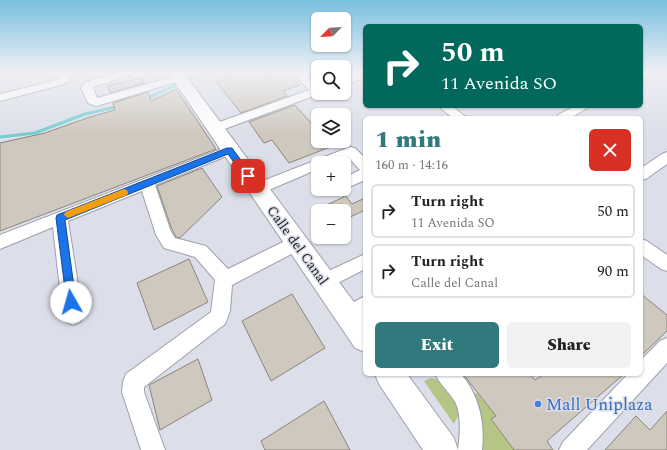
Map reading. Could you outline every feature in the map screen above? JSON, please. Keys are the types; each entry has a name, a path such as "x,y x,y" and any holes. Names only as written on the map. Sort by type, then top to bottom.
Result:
{"highway":[{"name":"Calle del Canal","path":"190,93 324,282 357,310 363,332"},
{"path":"390,376 442,450"}],"street":[{"path":"0,98 19,93"},
{"path":"89,93 92,101 96,102 129,93"},
{"path":"215,128 311,93"},
{"path":"447,108 458,116"},
{"path":"566,116 580,108"},
{"path":"0,242 229,150"},
{"path":"340,156 350,151 363,165"},
{"path":"643,174 667,157"},
{"path":"257,189 311,170"},
{"path":"351,181 363,175"},
{"path":"146,183 164,235 170,243 200,251 226,279"},
{"path":"60,218 73,316"},
{"path":"153,450 133,392 134,382 218,318 221,311 223,283 226,279 297,243"},
{"path":"643,247 667,264"},
{"path":"324,282 363,262"},
{"path":"643,374 667,348"},
{"path":"448,376 462,392 466,403 470,422 470,450"},
{"path":"571,450 641,376"}],"green space":[{"path":"431,378 439,380 459,404 459,414 454,424 424,381"},
{"path":"477,393 496,416 491,419 514,450 482,450 483,444 481,431 469,398"}],"building":[{"path":"145,93 148,93 151,101 168,93 179,93 216,149 0,231 0,143 45,133 115,110 113,103"},
{"path":"225,93 285,93 287,96 241,113"},
{"path":"295,105 311,123 311,148 327,148 289,163 272,140 264,143 249,122"},
{"path":"202,168 222,197 180,238 176,237 157,186"},
{"path":"344,196 352,204 363,199 363,211 351,217 351,204 328,204"},
{"path":"189,259 208,302 154,330 137,283"},
{"path":"292,294 325,348 271,381 242,321"},
{"name":"Mall Uniplaza","path":"643,296 667,315 667,331 643,354"},
{"path":"198,359 212,400 160,430 149,385"},
{"name":"Mall Uniplaza","path":"465,376 532,376 535,380 541,376 622,376 547,441 553,450 514,450 491,419 496,416"},
{"path":"324,401 350,450 265,450 261,441"},
{"path":"667,411 667,450 605,450 636,416 650,430"}],"waterway":[{"path":"145,99 158,93"},
{"path":"0,137 35,133 85,114 120,106"}],"slow traffic":[{"path":"68,215 124,193"}],"place":[{"name":"Mall Uniplaza","path":"538,404"}],"route":[{"path":"71,302 60,218 229,150 248,176"}]}
